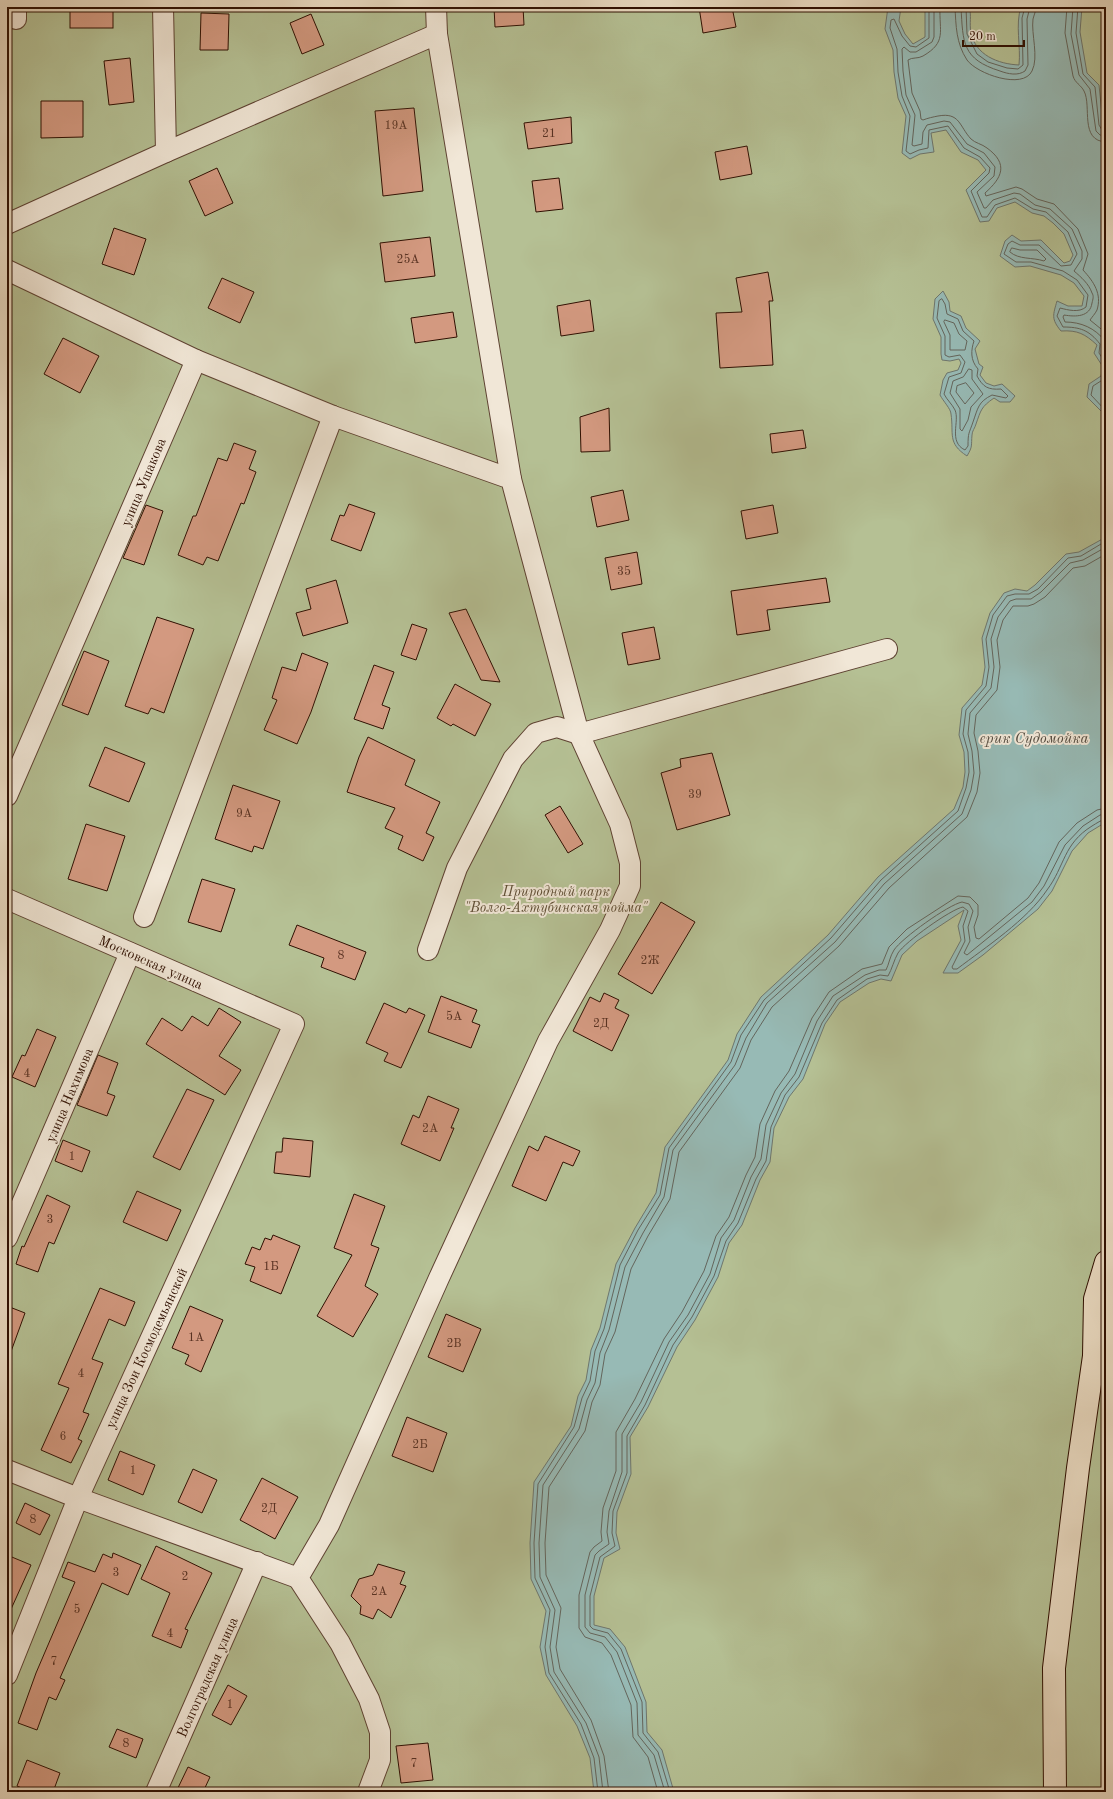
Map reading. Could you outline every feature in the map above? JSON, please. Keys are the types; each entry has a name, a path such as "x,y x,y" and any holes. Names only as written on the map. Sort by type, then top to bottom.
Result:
{"main road":[{"path":"1055,1792 1054,1668 1078,1468 1094,1356 1095,1299 1106,1262"},
{"path":"1094,1356 1106,1315"}],"street":[{"path":"163,7 166,152"},
{"path":"298,1578 329,1525 438,1278 548,1041 610,930 630,886 630,864 620,824 580,734 511,479 437,34 436,7"},
{"path":"7,224 166,152 437,34"},
{"path":"7,270 196,360 333,416 511,479"},
{"name":"улица Ушакова","path":"7,796 196,360"},
{"path":"144,917 333,416"},
{"path":"428,950 457,868 513,759 536,733 557,727 580,734 887,649"},
{"name":"Московская улица","path":"7,899 294,1024"},
{"name":"улица Нахимова","path":"7,1238 130,953"},
{"name":"улица Зои Космодемьянской","path":"7,1675 78,1498 294,1024"},
{"path":"7,1470 78,1498 298,1578 340,1643 369,1699 380,1732 380,1760 368,1792"},
{"name":"Волгоградская улица","path":"156,1792 257,1562"}],"green space":[{"name":"Природный парк \"Волго-Ахтубинская пойма\"","path":"7,7 1106,7 1106,1792 7,1792"}],"water":[{"path":"888,7 901,7 899,21 905,34 913,44 925,37 925,7 969,7 971,32 977,47 989,57 1003,63 1019,65 1018,21 1021,7 1082,7 1080,32 1087,73 1099,85 1103,124 1106,132 1106,416 1087,397 1089,384 1101,376 1103,367 1094,353 1097,345 1089,338 1077,332 1061,331 1054,320 1057,301 1068,306 1082,306 1084,296 1074,283 1061,275 1030,266 1015,267 1000,256 1005,241 1012,235 1021,241 1041,240 1064,263 1070,261 1073,255 1064,234 1044,216 1032,213 1015,202 997,208 989,221 980,222 966,190 986,170 978,160 961,152 946,130 931,133 934,152 920,154 910,159 902,153 906,116 898,98 894,72 893,50 885,29"},
{"path":"943,291 949,302 950,311 961,316 966,328 980,341 975,349 979,364 983,367 980,375 986,383 994,386 1002,384 1015,396 1010,402 1000,402 994,398 984,406 972,432 971,448 967,456 956,447 953,438 951,412 940,395 943,380 947,373 958,370 961,363 959,359 950,361 942,360 941,337 933,319 935,299"},
{"name":"ерик Судомойка","path":"1106,537 1106,822 1088,833 1072,851 1052,891 1038,909 983,955 958,973 943,973 961,940 958,926 964,910 917,941 902,955 891,981 881,979 869,983 840,1002 825,1024 803,1079 789,1097 774,1128 770,1162 760,1180 742,1225 729,1243 718,1277 695,1320 677,1347 648,1407 630,1437 631,1474 617,1512 616,1533 620,1549 604,1558 594,1596 594,1625 610,1629 625,1647 646,1702 647,1732 662,1750 674,1792 594,1792 590,1758 577,1726 546,1675 540,1647 546,1611 531,1579 530,1543 534,1482 571,1426 578,1396 586,1380 591,1350 600,1328 616,1264 656,1193 665,1147 728,1060 737,1034 761,997 828,935 878,877 954,809 963,787 965,772 964,752 959,735 962,708 982,685 985,667 982,638 990,613 1004,593 1015,589 1027,591 1066,554 1079,552"}],"building":[{"path":"70,7 113,7 113,28 70,28"},
{"path":"494,7 523,7 524,25 495,27"},
{"path":"699,7 732,7 736,27 703,33"},
{"path":"201,13 229,14 228,50 200,50"},
{"path":"311,14 324,45 302,54 290,23"},
{"path":"130,58 134,102 109,105 104,61"},
{"path":"41,101 83,101 83,137 41,138"},
{"path":"414,108 423,191 383,196 375,111"},
{"path":"571,117 572,143 528,149 524,123"},
{"path":"747,146 752,174 720,180 715,152"},
{"path":"217,168 233,203 205,216 189,181"},
{"path":"559,178 563,209 536,212 532,181"},
{"path":"114,228 146,239 134,275 102,264"},
{"path":"430,237 435,276 385,282 380,243"},
{"path":"768,272 773,301 769,301 773,365 720,368 716,313 742,312 736,278"},
{"path":"222,278 254,292 240,323 208,308"},
{"path":"590,300 594,331 561,336 557,306"},
{"path":"453,312 457,337 415,343 411,318"},
{"path":"63,338 99,356 80,393 44,374"},
{"path":"609,408 610,451 581,452 580,417"},
{"path":"803,430 806,448 772,453 770,434"},
{"path":"234,443 256,451 249,469 256,472 244,504 241,503 218,561 207,557 203,565 178,555 193,516 196,516 218,458 227,461"},
{"path":"623,490 629,520 597,527 591,497"},
{"path":"349,504 375,513 361,551 331,540 340,515 344,516"},
{"path":"146,505 163,511 144,565 123,558"},
{"path":"773,505 778,533 746,539 741,511"},
{"path":"637,552 642,584 611,590 605,558"},
{"path":"826,578 830,602 767,610 770,630 737,635 731,591"},
{"path":"336,580 348,623 303,636 296,613 311,609 306,589"},
{"path":"466,609 500,682 481,680 449,613"},
{"path":"157,617 194,629 164,713 151,708 148,714 125,706"},
{"path":"412,624 427,629 416,660 401,655"},
{"path":"654,627 660,659 628,665 622,633"},
{"path":"84,651 109,661 88,715 62,705"},
{"path":"302,653 328,663 311,712 297,744 264,730 277,700 272,698 282,667 296,671"},
{"path":"374,665 394,672 382,705 390,708 383,729 354,719"},
{"path":"455,684 491,704 475,736 453,724 451,726 437,718"},
{"path":"368,737 415,760 405,785 440,802 426,833 434,837 423,861 398,849 403,836 385,828 395,808 347,792 359,757"},
{"path":"105,747 145,763 129,802 89,786"},
{"path":"712,753 730,815 677,830 661,773 681,767 680,759"},
{"path":"233,785 280,801 263,849 254,846 252,852 215,839"},
{"path":"560,806 583,844 568,853 545,815"},
{"path":"86,824 125,836 107,891 68,879"},
{"path":"202,879 235,889 221,932 188,922"},
{"path":"661,902 695,922 652,994 618,974"},
{"path":"297,925 366,952 355,980 321,967 324,958 289,945"},
{"path":"604,993 619,1000 615,1008 629,1015 612,1051 573,1031 590,997 600,1002"},
{"path":"441,996 477,1010 472,1022 480,1025 471,1048 428,1032"},
{"path":"384,1003 406,1013 409,1008 425,1015 401,1068 384,1061 388,1053 366,1043"},
{"path":"219,1008 241,1022 219,1056 241,1070 225,1095 146,1044 162,1018 182,1031 192,1016 208,1026"},
{"path":"37,1029 56,1037 35,1087 12,1077 22,1055 25,1056"},
{"path":"98,1055 118,1063 107,1093 115,1096 107,1116 77,1105"},
{"path":"187,1089 214,1100 180,1170 153,1157"},
{"path":"428,1096 459,1109 451,1128 454,1128 440,1161 401,1144 413,1115 419,1118"},
{"path":"545,1136 580,1151 573,1166 563,1162 546,1201 512,1186 529,1146 538,1151"},
{"path":"283,1138 313,1141 310,1177 274,1173 276,1152 282,1152"},
{"path":"63,1140 90,1151 82,1172 55,1161"},
{"path":"137,1191 181,1210 167,1241 123,1222"},
{"path":"354,1194 385,1206 371,1245 379,1248 365,1286 378,1294 353,1337 317,1316 352,1255 334,1248"},
{"path":"47,1195 70,1206 54,1244 49,1242 38,1272 16,1264 22,1246 24,1247"},
{"path":"273,1235 300,1246 281,1294 250,1281 255,1267 245,1264 252,1247 260,1250 265,1238 271,1240"},
{"path":"100,1288 135,1302 125,1326 109,1319 92,1359 103,1363 83,1412 89,1414 78,1439 82,1441 71,1463 41,1450 69,1388 58,1384"},
{"path":"7,1306 25,1313 9,1357 7,1357"},
{"path":"190,1306 223,1320 201,1372 185,1364 189,1355 172,1348"},
{"path":"446,1314 481,1329 463,1372 428,1357"},
{"path":"407,1417 447,1433 433,1472 392,1456"},
{"path":"120,1451 155,1465 143,1495 108,1480"},
{"path":"193,1469 217,1480 202,1513 178,1502"},
{"path":"262,1478 298,1497 275,1539 240,1520"},
{"path":"25,1503 50,1515 40,1535 16,1523"},
{"path":"156,1546 212,1573 185,1629 188,1630 181,1648 152,1636 170,1593 141,1579"},
{"path":"113,1553 141,1565 128,1595 102,1583 60,1678 65,1680 56,1700 49,1697 37,1730 18,1723 36,1673 75,1582 62,1577 68,1562 95,1572 103,1554 112,1558"},
{"path":"7,1555 31,1565 7,1618"},
{"path":"378,1564 405,1572 400,1584 406,1586 391,1618 378,1609 373,1619 360,1614 361,1606 351,1596 359,1579 373,1575"},
{"path":"228,1685 247,1696 231,1725 212,1715"},
{"path":"117,1729 143,1739 136,1758 109,1747"},
{"path":"428,1743 433,1780 401,1783 396,1746"},
{"path":"27,1760 60,1773 53,1792 23,1792 24,1789 17,1786"},
{"path":"188,1767 210,1777 203,1792 176,1792"}]}
